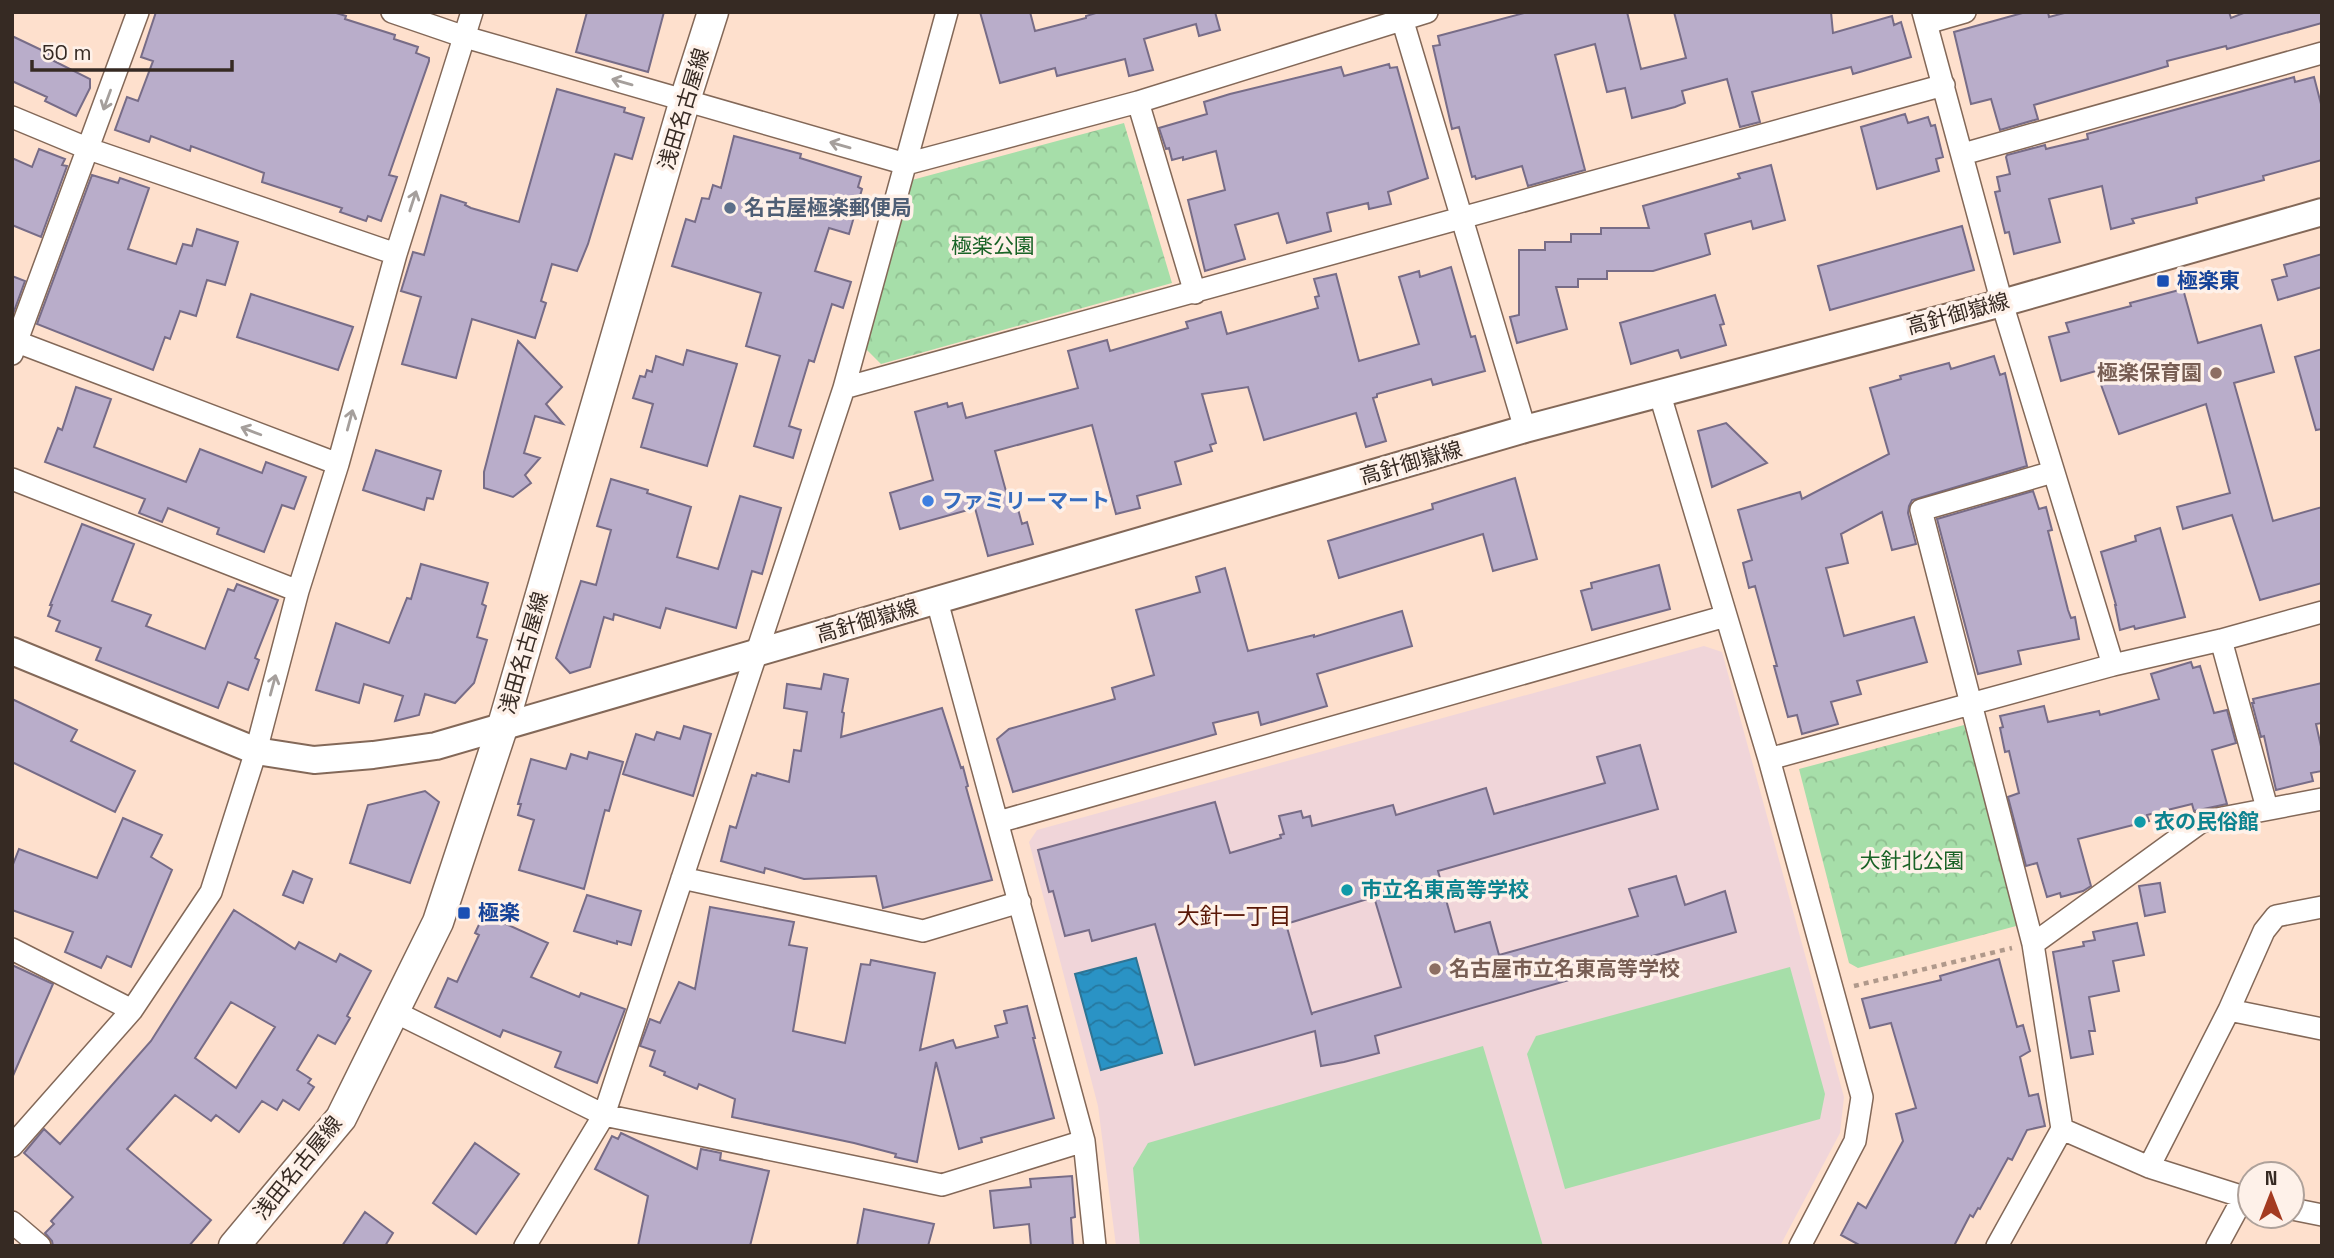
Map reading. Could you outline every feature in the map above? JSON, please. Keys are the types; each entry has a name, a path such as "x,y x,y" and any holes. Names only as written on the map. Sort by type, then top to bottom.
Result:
{"main road":[{"name":"浅田名古屋線","path":"234,1246 341,1118 438,922 503,725 713,12"}],"street":[{"path":"138,12 14,345 338,464"},
{"path":"392,12 466,37 906,164 1138,102 1401,15 1427,12"},
{"path":"12,1146 132,1010 211,892 256,751 298,591 338,464 396,254 472,12"},
{"path":"525,1246 604,1115 845,388 947,12"},
{"path":"1965,12 1925,18 2002,303 2113,665"},
{"path":"1401,15 1525,429"},
{"path":"1963,154 2322,53"},
{"path":"845,388 1944,85"},
{"path":"1138,102 1195,293"},
{"path":"12,117 89,149 396,254"},
{"name":"高針御嶽線","path":"12,651 256,751 313,760 436,746 1525,429 2002,303 2322,212"},
{"path":"1660,395 1769,759 1862,1097 1855,1141 1800,1246"},
{"path":"1997,1246 2062,1129 2033,944 1921,510 2053,472"},
{"path":"12,479 298,591"},
{"path":"937,601 1084,1141 1095,1246"},
{"path":"1769,759 2113,665 2221,640 2322,612"},
{"path":"998,822 1726,616"},
{"path":"2221,640 2267,808"},
{"path":"2033,944 2201,822 2322,799"},
{"path":"682,878 923,931 1020,902"},
{"path":"2149,1167 2229,1010 2264,931 2276,916 2322,907"},
{"path":"12,949 132,1010"},
{"path":"2229,1010 2322,1029"},
{"path":"393,1011 604,1115 942,1185 1084,1141"},
{"path":"2062,1129 2149,1167 2236,1196"},
{"path":"2217,1246 2236,1215"},
{"path":"12,1222 40,1246"}],"path":[{"path":"1832,991 2033,944"}],"shaded area":[{"name":"名古屋市立名東高等学校","path":"1704,646 1722,652 1844,1097 1840,1133 1780,1246 1116,1246 1098,1106 1029,842 1037,830"}],"green space":[{"name":"極楽公園","path":"1124,123 1172,283 881,364 866,349 912,180"},
{"name":"大針北公園","path":"1964,725 2020,925 1858,968 1849,963 1799,769"},
{"path":"1790,967 1825,1094 1820,1119 1565,1189 1527,1054 1536,1036"},
{"path":"1483,1046 1543,1246 1140,1246 1133,1168 1148,1143"}],"water":[{"path":"1136,958 1162,1053 1101,1070 1075,974"}],"building":[{"path":"156,12 333,12 346,16 345,19 395,35 394,39 418,47 416,53 429,58 429,61 389,175 397,177 381,221 368,216 366,221 340,212 342,208 262,182 264,173 191,146 190,151 151,136 149,142 115,130 127,97 138,101 153,61 141,57"},
{"path":"587,12 664,12 648,72 576,52"},
{"path":"980,12 1030,12 1035,31 1099,12 1215,12 1220,30 1199,36 1196,24 1144,39 1153,70 1129,76 1125,59 1057,76 1055,68 1000,83"},
{"path":"1528,12 1627,12 1641,69 1686,58 1674,12 1831,12 1833,33 1892,16 1894,25 1901,22 1911,57 1853,74 1851,67 1752,92 1760,122 1740,127 1727,79 1682,91 1685,103 1632,118 1625,88 1607,92 1595,44 1555,55 1585,170 1528,186 1522,166 1476,179 1475,176 1472,177 1459,127 1452,129 1433,46 1440,45 1438,36"},
{"path":"2026,12 2048,12 2049,17 2068,12 2229,12 2231,18 2246,12 2322,12 2322,23 2227,49 2226,46 2167,61 2168,66 2034,105 2038,119 2000,130 1991,99 1971,104 1954,32"},
{"path":"12,36 52,55 50,59 90,79 90,88 76,116 45,101 47,97 12,81"},
{"path":"1389,64 1390,68 1397,67 1428,178 1388,192 1391,204 1369,209 1368,203 1327,213 1331,231 1287,243 1278,213 1235,225 1245,259 1205,271 1188,200 1225,190 1216,151 1183,160 1183,157 1172,160 1159,128 1207,114 1204,102 1230,94 1341,67 1344,76"},
{"path":"2294,77 2295,82 2314,77 2322,108 2322,160 2263,176 2264,180 2196,198 2197,203 2132,219 2134,223 2111,229 2102,186 2049,199 2060,242 2014,254 2009,232 2005,233 1995,192 2000,191 1997,177 2010,174 2007,155 2045,145 2046,149 2088,139 2087,134"},
{"path":"557,89 625,108 624,112 644,118 632,159 615,154 588,244 577,271 552,264 541,301 546,303 535,338 472,319 456,378 402,364 421,297 401,291 413,252 424,255 441,195 466,203 465,205 471,208 519,222"},
{"path":"1905,114 1908,123 1928,117 1931,126 1935,125 1943,157 1936,159 1939,171 1877,189 1861,127"},
{"path":"734,136 801,154 800,158 861,177 858,187 862,189 849,234 829,228 815,271 851,282 843,308 832,304 814,362 809,360 789,426 801,430 793,458 754,446 780,356 746,346 761,293 672,266 686,219 695,222 702,198 709,199 713,185 721,188"},
{"path":"39,149 65,159 62,165 67,166 41,237 12,225 12,158 32,167"},
{"path":"1771,165 1785,220 1753,229 1751,221 1705,234 1710,254 1653,271 1607,271 1607,279 1578,279 1578,287 1556,287 1567,329 1517,343 1510,317 1519,315 1519,250 1545,250 1545,242 1571,242 1571,234 1601,234 1601,228 1649,228 1643,206 1740,178 1738,174"},
{"path":"92,175 118,183 120,178 149,188 128,249 176,264 183,244 192,246 197,229 238,242 225,285 207,280 196,316 180,311 170,339 165,337 153,370 37,324"},
{"path":"1962,226 1974,270 1830,310 1818,266"},
{"path":"2322,254 2322,287 2278,300 2272,280 2287,276 2284,265"},
{"path":"1451,267 1471,337 1475,336 1485,371 1433,385 1431,379 1377,394 1377,397 1373,398 1386,441 1366,447 1356,413 1264,440 1248,387 1202,394 1216,443 1210,445 1212,451 1175,462 1181,484 1137,496 1140,508 1116,514 1092,425 995,451 1007,495 1014,494 1022,524 1027,522 1033,544 988,556 975,508 900,529 890,493 933,480 915,412 947,403 948,407 962,403 966,418 1078,388 1068,351 1107,340 1110,351 1188,328 1186,322 1221,312 1227,334 1318,308 1315,297 1319,296 1314,279 1336,274 1359,361 1419,344 1399,277 1419,271 1420,277"},
{"path":"12,276 25,281 13,314 12,314"},
{"path":"2183,289 2198,343 2261,325 2274,372 2234,383 2273,521 2322,507 2322,583 2260,600 2232,515 2183,529 2177,507 2230,493 2206,404 2119,434 2096,371 2061,381 2049,337 2069,332 2066,323"},
{"path":"251,294 353,327 338,370 237,337"},
{"path":"1715,295 1724,324 1720,325 1726,345 1681,358 1678,350 1631,364 1620,323"},
{"path":"518,341 562,387 546,404 563,424 535,416 524,453 540,458 525,475 531,483 513,497 484,488 484,472"},
{"path":"2322,349 2322,429 2316,430 2295,357"},
{"path":"687,350 737,364 707,466 641,447 653,404 633,398 640,376 645,377 647,370 652,372 656,356 683,365"},
{"path":"1994,356 2000,375 2005,373 2027,466 1912,500 1908,513 1916,544 1892,550 1882,512 1841,534 1848,563 1826,568 1844,636 1914,617 1927,662 1857,681 1861,694 1831,702 1838,724 1802,734 1797,715 1788,717 1755,586 1749,588 1743,563 1752,560 1738,510 1800,492 1802,499 1889,454 1870,388 1901,379 1900,376 1949,363 1951,369"},
{"path":"76,387 111,399 94,447 186,482 200,449 262,473 266,462 306,477 294,509 282,505 264,552 217,534 219,528 168,508 162,522 139,513 145,499 45,462 58,428 62,430"},
{"path":"1726,423 1767,463 1712,487 1698,431"},
{"path":"376,450 441,471 433,499 427,498 424,510 363,490"},
{"path":"1515,478 1537,559 1493,571 1483,534 1339,578 1328,541 1433,509 1432,504"},
{"path":"611,479 691,507 677,557 718,569 740,496 781,508 762,574 752,571 736,628 666,608 660,628 614,614 613,620 604,617 590,667 570,673 556,658 581,581 596,585 611,530 597,526"},
{"path":"2033,491 2039,509 2046,507 2052,530 2048,531 2068,610 2071,618 2075,617 2079,639 2018,651 2021,664 1978,674 1937,519"},
{"path":"82,524 134,544 112,601 151,615 146,626 205,649 228,589 234,591 237,584 278,600 255,658 259,660 248,690 228,682 218,708 96,660 101,648 56,631 60,621 48,616 50,605"},
{"path":"2160,528 2185,617 2120,630 2101,552 2136,541 2135,536"},
{"path":"421,564 488,583 482,604 486,606 477,637 487,640 474,683 455,703 425,694 419,715 395,721 403,696 364,684 359,703 316,690 336,623 389,643 407,598 411,599"},
{"path":"1659,565 1670,609 1592,630 1581,591 1592,588 1591,583"},
{"path":"1225,568 1248,651 1314,637 1402,611 1412,646 1317,674 1327,706 1261,725 1258,712 1213,723 1216,734 1013,792 997,739 1009,729 1115,699 1112,688 1154,675 1136,610 1200,592 1196,577"},
{"path":"2191,662 2193,668 2200,666 2214,713 2227,710 2236,743 2212,750 2227,804 2194,811 2192,804 2147,815 2149,821 2078,839 2091,886 2061,897 2060,893 2047,897 2037,863 2026,866 2008,797 2019,793 2009,751 2005,752 2000,716 2044,706 2048,722 2099,711 2100,715 2159,699 2151,674"},
{"path":"824,674 848,679 841,737 942,708 961,768 963,767 992,880 883,908 876,876 804,879 765,868 764,873 721,861 730,826 736,828 752,775 756,776 757,773 789,782 794,750 801,751 807,712 784,708 787,684 821,689"},
{"path":"2322,683 2322,723 2316,724 2322,751 2322,771 2311,773 2313,781 2276,790 2253,699"},
{"path":"12,699 77,730 71,741 135,771 115,812 12,762"},
{"path":"684,726 711,734 693,796 623,774 636,734 654,740 657,732 680,739"},
{"path":"1640,745 1658,809 1438,871 1455,932 1490,922 1499,955 1638,916 1629,889 1676,876 1685,905 1725,891 1736,932 1375,1036 1379,1053 1321,1066 1315,1031 1195,1065 1155,924 1092,941 1089,930 1065,936 1038,850 1215,802 1230,853 1281,838 1280,835 1284,834 1279,816 1301,811 1303,818 1310,816 1312,826 1393,805 1396,815 1486,788 1494,814 1605,783 1597,757","holes":["1374,897 1401,987 1312,1015 1286,924"]},
{"path":"589,752 623,762 609,811 605,810 584,889 519,870 534,820 518,815 521,804 518,804 531,759 566,769 571,754 587,759"},
{"path":"425,791 439,802 410,883 350,863 368,805"},
{"path":"123,818 162,835 151,857 172,870 131,967 107,956 101,968 65,952 73,932 12,910 12,867 19,849 97,878"},
{"path":"293,871 312,879 303,903 283,895"},
{"path":"2160,883 2165,912 2145,916 2139,886"},
{"path":"587,895 641,911 631,945 617,941 617,944 574,931"},
{"path":"710,907 794,922 789,945 807,948 793,1031 845,1043 861,964 870,965 871,960 935,973 920,1050 953,1040 956,1048 998,1037 995,1026 1007,1023 1004,1011 1027,1006 1054,1118 981,1138 982,1142 959,1149 936,1062 917,1162 854,1143 732,1117 735,1099 699,1084 697,1089 664,1075 665,1072 650,1066 655,1051 640,1046 650,1019 660,1023 679,982 695,989"},
{"path":"234,910 295,949 299,942 336,962 340,954 371,971 335,1044 318,1035 297,1070 311,1079 308,1083 314,1087 299,1110 283,1100 277,1110 262,1101 239,1132 216,1115 211,1121 175,1095 127,1149 211,1220 189,1246 53,1246 45,1233 54,1224 51,1221 73,1197 24,1153 44,1129 60,1144 151,1041","holes":["231,1002 275,1027 236,1088 195,1058"]},
{"path":"484,914 548,943 531,977 579,997 581,993 625,1009 597,1083 555,1067 561,1052 503,1030 500,1037 435,1007 448,978 457,982 479,935 475,933"},
{"path":"2137,923 2144,955 2113,961 2119,991 2089,997 2095,1031 2089,1031 2093,1054 2071,1058 2053,952 2084,946 2083,942 2095,940 2093,932"},
{"path":"1999,959 2017,1027 2023,1025 2030,1051 2020,1057 2029,1096 2038,1094 2045,1126 2027,1130 2012,1160 2008,1158 1980,1209 1978,1208 1973,1217 1970,1215 1954,1246 1861,1246 1841,1235 1858,1203 1866,1208 1903,1141 1896,1114 1916,1108 1891,1023 1870,1028 1862,999 1941,980 1940,976"},
{"path":"12,965 53,984 12,1078"},
{"path":"621,1133 697,1169 701,1149 721,1153 720,1160 769,1171 750,1246 638,1246 648,1196 595,1169 612,1136 618,1139"},
{"path":"475,1143 519,1174 476,1234 433,1203"},
{"path":"1072,1176 1075,1217 1071,1218 1073,1246 1031,1246 1029,1224 994,1228 990,1191 1031,1187 1030,1179"},
{"path":"864,1209 934,1224 928,1246 857,1246"},
{"path":"365,1212 393,1233 385,1246 342,1246"}],"place":[{"name":"名古屋極楽郵便局","path":"730,208"},
{"name":"極楽東","path":"2163,281"},
{"name":"極楽保育園","path":"2216,373"},
{"name":"ファミリーマート","path":"928,501"},
{"name":"衣の民俗館","path":"2140,822"},
{"name":"市立名東高等学校","path":"1347,890"},
{"name":"極楽","path":"464,913"},
{"name":"名古屋市立名東高等学校","path":"1435,969"}],"district":[{"name":"大針一丁目","path":"1234,916"}]}
